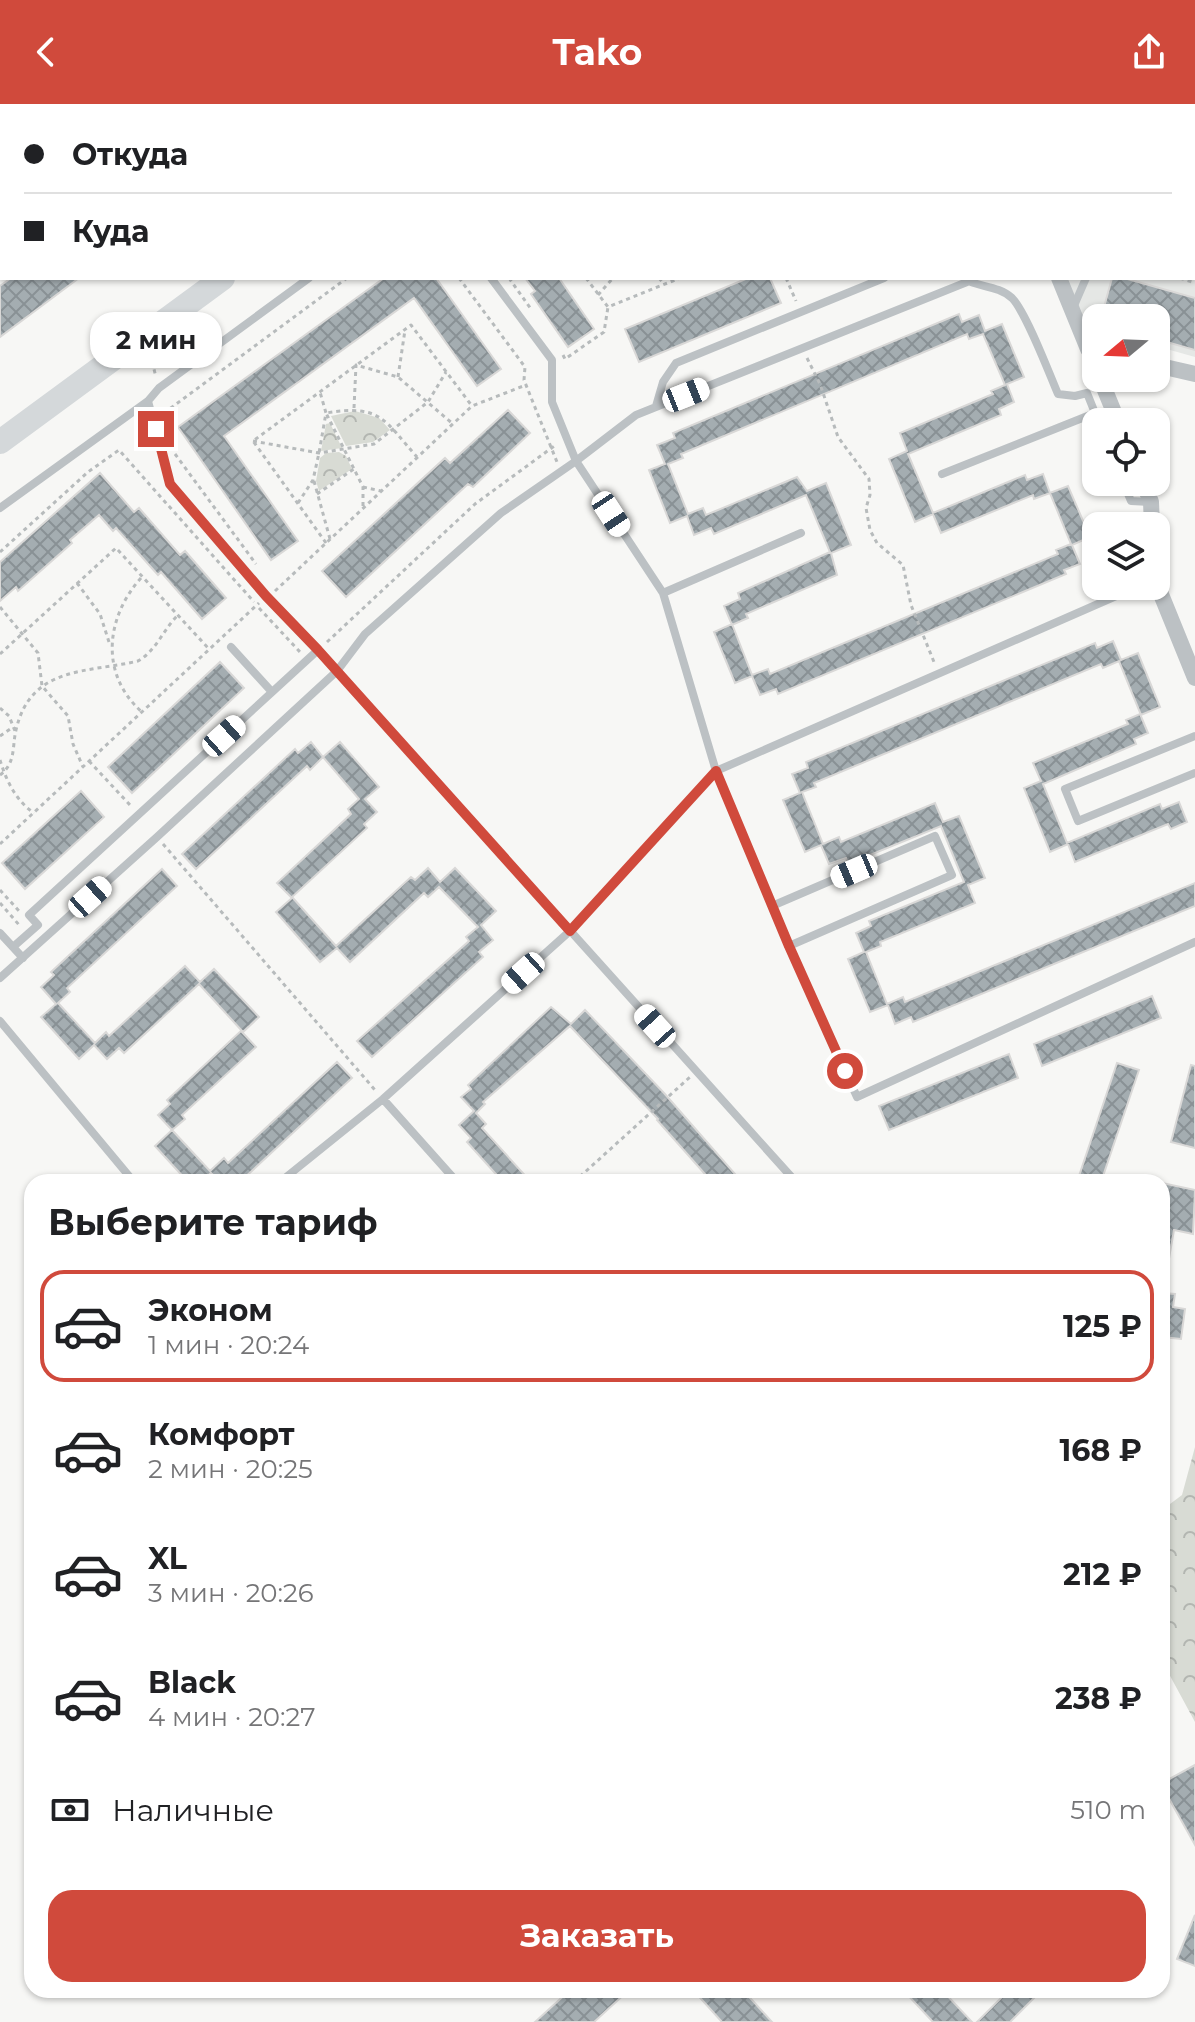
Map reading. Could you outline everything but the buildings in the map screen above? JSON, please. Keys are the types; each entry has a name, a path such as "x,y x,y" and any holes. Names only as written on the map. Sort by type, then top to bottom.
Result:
{"street":[{"path":"0,442 220,280"},
{"path":"1060,280 1082,330"},
{"path":"1170,368 1195,374"},
{"path":"1149,496 1151,512"},
{"path":"1163,600 1195,678"}],"lane":[{"path":"0,508 148,401 159,388 306,280"},
{"path":"492,280 552,360 552,402 576,461 663,593 716,771 789,946 857,1097 1195,942"},
{"path":"656,406 663,382 676,363 879,280"},
{"path":"0,978 337,671 365,634 501,513 636,415 966,280 991,286 1012,298 1058,394 1075,396 1087,393 1093,408"},
{"path":"1072,309 1085,280"},
{"path":"148,401 170,484 266,596 789,1174"},
{"path":"942,474 1082,423"},
{"path":"1129,496 1131,501 1151,502"},
{"path":"663,593 801,533"},
{"path":"290,1174 383,1099 570,931 716,771 1107,600"},
{"path":"231,647 272,692"},
{"path":"23,958 6,940 38,925 29,915 318,650"},
{"path":"1195,736 1065,789 1078,821 1195,773"},
{"path":"772,906 935,836 952,875 789,946"},
{"path":"0,1021 127,1174"},
{"path":"383,1099 450,1174"}],"path":[{"path":"146,335 159,388 161,415 344,280"},
{"path":"460,280 525,367 526,385 561,471"},
{"path":"510,280 533,313"},
{"path":"557,347 565,359 604,332 608,307 587,280"},
{"path":"598,295 611,280"},
{"path":"661,280 664,284"},
{"path":"608,307 675,280"},
{"path":"787,280 800,312"},
{"path":"253,441 411,325 472,406"},
{"path":"398,377 405,329"},
{"path":"802,348 820,384 838,437 869,479 870,495 866,508 870,530 877,543 903,565 911,605 938,674"},
{"path":"356,365 398,377 453,424"},
{"path":"354,408 356,365"},
{"path":"253,441 319,453 374,444 428,402 446,372"},
{"path":"0,844 472,406 526,385"},
{"path":"320,392 326,413 363,487 363,508"},
{"path":"326,413 354,408 381,416 417,457"},
{"path":"298,503 313,480 326,413"},
{"path":"318,650 475,504 567,437"},
{"path":"253,441 328,541"},
{"path":"0,552 88,472 119,450 307,660"},
{"path":"174,453 263,574"},
{"path":"317,494 354,469"},
{"path":"313,480 328,541"},
{"path":"363,487 381,491"},
{"path":"0,654 116,548 209,649"},
{"path":"111,648 117,613 142,576"},
{"path":"270,581 277,589"},
{"path":"77,583 100,614 122,688 142,712"},
{"path":"0,607 38,653 42,686 68,716 73,744 83,767"},
{"path":"2,774 12,760 14,729 29,700 42,686 68,672 138,661 148,655 165,627 178,615"},
{"path":"0,708 9,716 14,729"},
{"path":"0,736 14,729"},
{"path":"0,760 2,774 19,799 34,813"},
{"path":"89,761 138,815"},
{"path":"157,837 383,1099"},
{"path":"0,890 20,912 29,915"},
{"path":"0,903 21,926 6,940"},
{"path":"583,1174 696,1071"}],"shaded area":[{"path":"1067,280 1195,280 1195,357 1170,350 1170,304 1082,304 1082,316"}],"green space":[{"path":"355,411 379,418 390,430 373,442 346,446 331,416"},
{"path":"330,423 342,448 321,451 326,424"},
{"path":"339,452 346,456 352,469 319,491 316,481 320,458 326,453"},
{"path":"1195,1447 1195,1722 1170,1676 1170,1504 1182,1495"}],"route":[{"path":"156,429 170,484 266,596 570,931 716,771 845,1071"}]}
